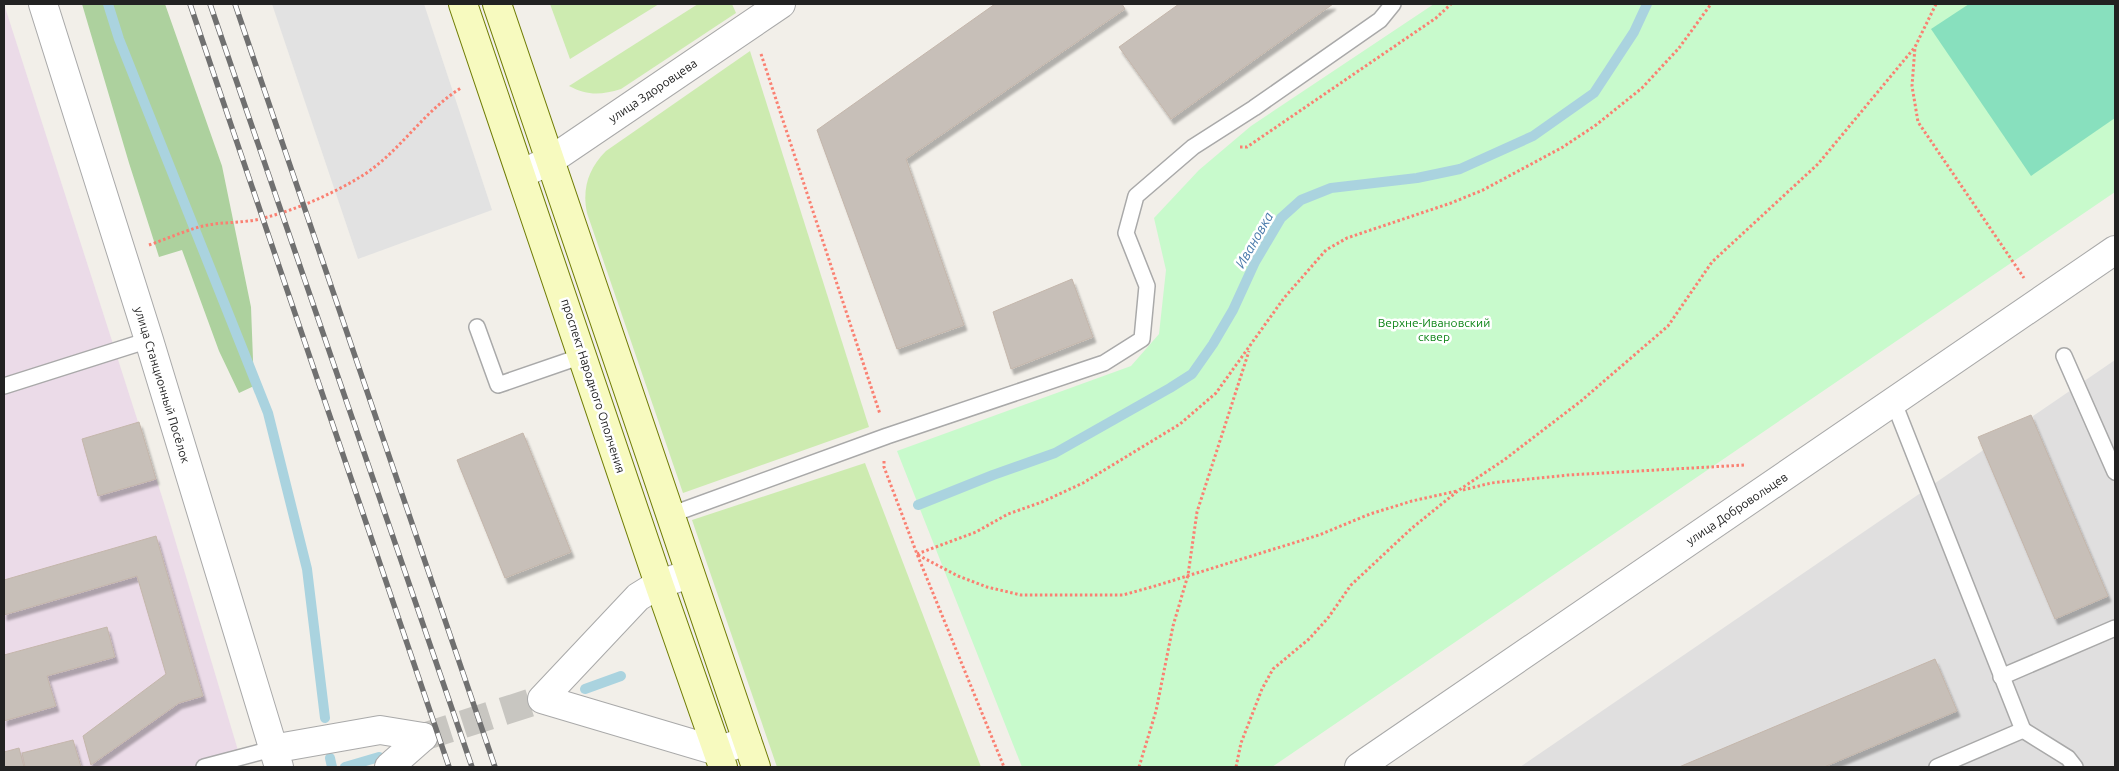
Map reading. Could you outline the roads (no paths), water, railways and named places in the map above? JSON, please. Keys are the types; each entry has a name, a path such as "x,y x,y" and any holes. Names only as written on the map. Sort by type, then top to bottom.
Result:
{"street":[{"name":"улица Станционный Посёлок","path":"44,4 149,340 275,758"},
{"name":"проспект Народного Ополчения","path":"463,4 720,759"},
{"path":"497,4 756,767"},
{"name":"улица Здоровцева","path":"521,174 551,160 781,4"},
{"name":"улица Добровольцев","path":"1358,767 2115,250"},
{"path":"690,574 659,584 638,597 542,699 720,759 747,742"},
{"path":"275,758 380,730 423,737 389,767"}],"lane":[{"path":"670,515 887,436 1104,363 1142,339 1147,286 1126,233 1136,196 1193,147 1254,108 1380,20 1394,4"},
{"path":"477,326 498,386 582,356"},
{"path":"4,386 149,340"},
{"path":"2064,356 2115,472"},
{"path":"1894,402 2023,730 2068,758 2075,767"},
{"path":"2001,677 2115,628"},
{"path":"1937,767 2023,730"},
{"path":"204,767 275,758"}],"waterway":[{"path":"108,4 119,39 268,413 307,569 325,718"},
{"name":"Ивановка","path":"918,505 1055,453 1192,374 1233,310 1255,262 1281,218 1301,200 1331,188 1417,178 1460,169 1533,136 1594,93 1634,32 1647,4"},
{"name":"Ивановка","path":"585,689 621,676"},
{"name":"Ивановка","path":"345,767 379,757"},
{"path":"330,758 332,767"}],"tunnel":[{"path":"423,737 542,699"}],"railway":[{"path":"190,4 449,767"},
{"path":"210,4 472,767"},
{"path":"235,4 495,767"}],"park label":[{"name":"Верхне-Ивановский сквер","path":"1434,330"}]}
